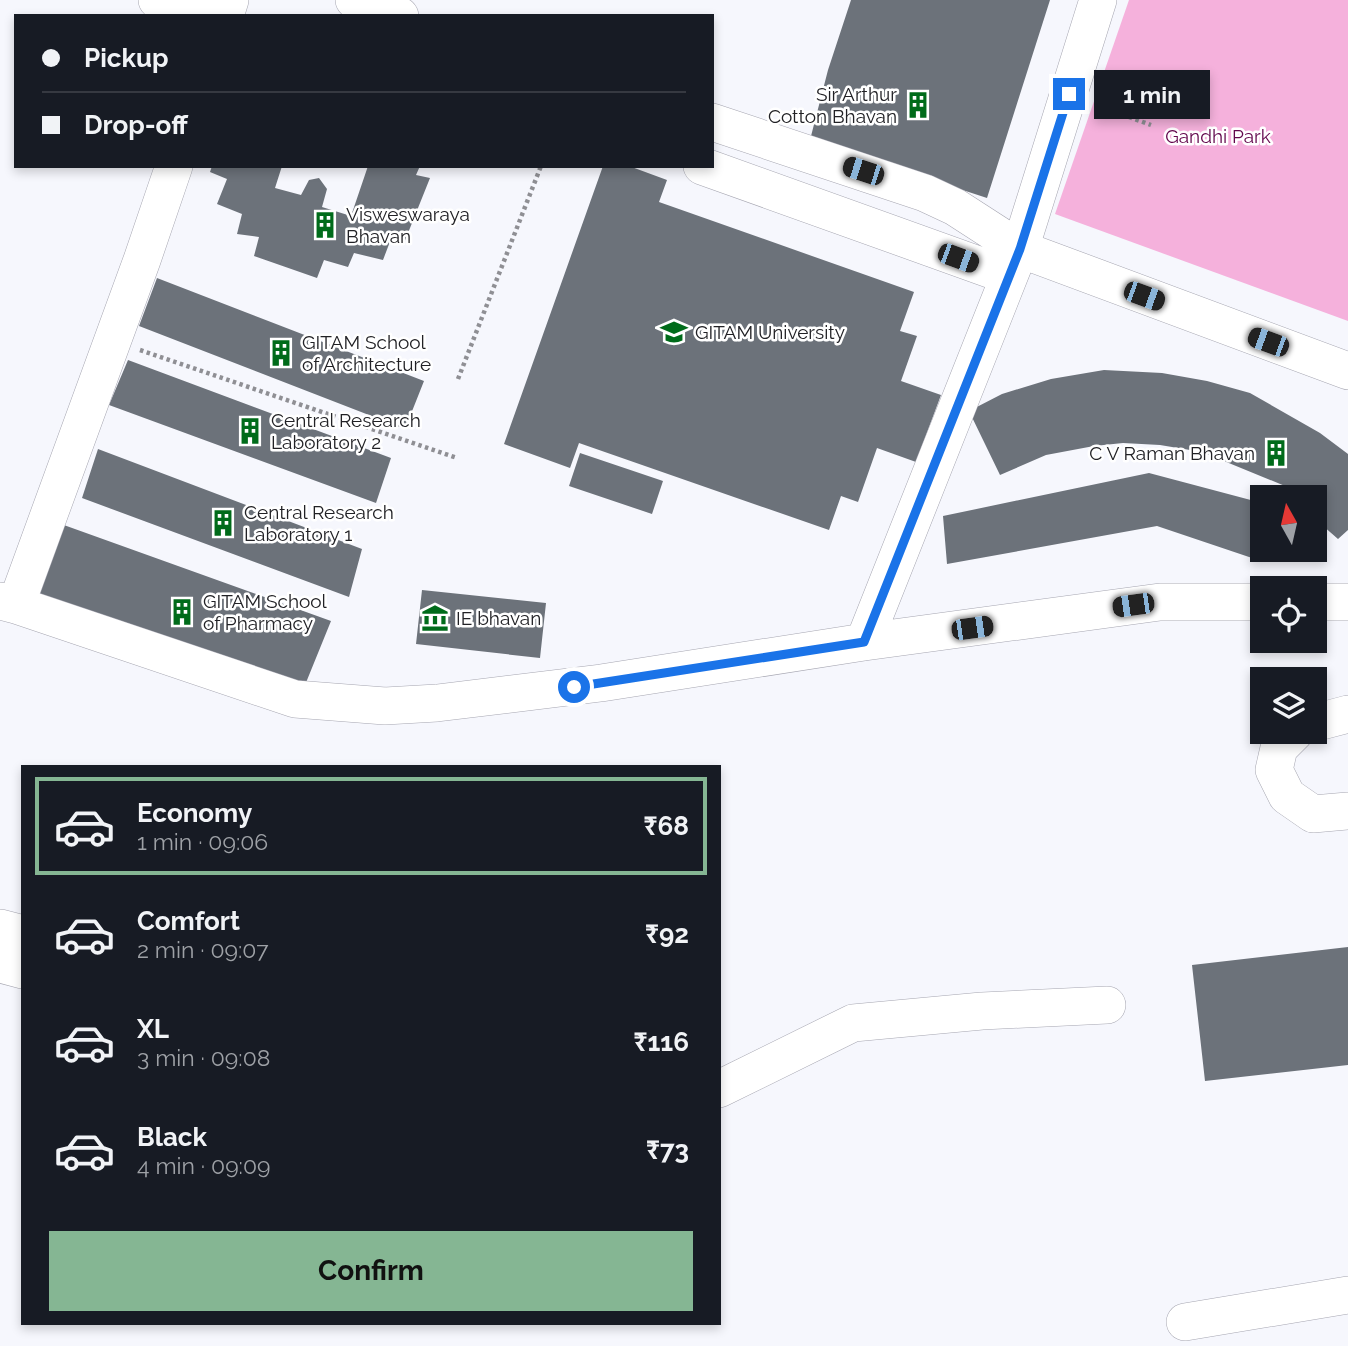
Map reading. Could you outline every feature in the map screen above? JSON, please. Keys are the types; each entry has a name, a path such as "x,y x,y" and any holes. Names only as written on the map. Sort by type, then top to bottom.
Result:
{"street":[{"path":"157,0 196,14"},
{"path":"354,0 394,14"},
{"path":"864,642 1014,263 1098,0"},
{"path":"714,123 925,193 956,207 1014,263"},
{"path":"173,168 112,341 8,603 295,699 385,706 437,703 601,683 864,642 1160,602 1250,602"},
{"path":"708,168 1014,263 1348,372"},
{"path":"1327,602 1348,602"},
{"path":"1327,720 1348,714"},
{"path":"1283,744 1279,748 1274,770 1287,796 1313,814 1348,811"},
{"path":"0,928 21,933"},
{"path":"0,964 21,969"},
{"path":"721,1088 853,1023 982,1011 1107,1005"},
{"path":"1185,1322 1348,1295"}],"path":[{"path":"1069,94 1151,125"},
{"path":"458,379 540,168"},
{"path":"112,341 457,458"}],"green space":[{"name":"Gandhi Park","path":"1129,0 1348,0 1348,321 1055,214"}],"building":[{"name":"Sir Arthur Cotton Bhavan","path":"851,0 1050,0 987,198 810,140 828,70"},
{"name":"Visweswaraya Bhavan","path":"211,168 281,168 275,188 301,195 309,180 319,178 327,189 322,207 351,216 367,168 419,168 416,175 430,178 404,243 391,239 383,260 354,253 348,267 324,260 317,278 254,256 259,237 237,234 242,214 217,204 227,179 210,172"},
{"path":"602,168 634,168 667,180 659,202 914,292 900,331 917,336 901,381 941,395 916,462 877,448 858,502 841,496 829,530 579,443 570,468 504,444"},
{"name":"GITAM School of Architecture","path":"157,278 424,381 405,429 139,326"},
{"name":"Central Research Laboratory 2","path":"128,360 391,458 376,503 109,405"},
{"name":"C V Raman Bhavan","path":"1104,370 1162,373 1207,381 1250,393 1320,433 1348,454 1348,530 1338,539 1327,529 1327,485 1283,485 1202,452 1160,445 1123,443 1046,455 1000,475 969,411 1002,394 1051,379"},
{"name":"Central Research Laboratory 1","path":"98,449 362,549 349,597 82,498"},
{"path":"580,453 663,481 652,514 569,486"},
{"path":"1149,473 1250,500 1250,557 1157,526 947,564 943,516"},
{"name":"GITAM School of Pharmacy","path":"61,524 331,621 303,690 31,602"},
{"path":"422,590 546,603 540,658 416,644"},
{"path":"1348,947 1348,1065 1205,1081 1192,965"}],"place":[{"name":"Sir Arthur Cotton Bhavan","path":"918,105"},
{"name":"Visweswaraya Bhavan","path":"325,225"},
{"name":"GITAM University","path":"674,332"},
{"name":"GITAM School of Architecture","path":"281,353"},
{"name":"Central Research Laboratory 2","path":"250,431"},
{"name":"C V Raman Bhavan","path":"1276,453"},
{"name":"Central Research Laboratory 1","path":"223,523"},
{"name":"GITAM School of Pharmacy","path":"182,612"},
{"name":"IE bhavan","path":"435,618"}],"route":[{"path":"574,687 864,642 1020,249 1069,94"}]}
